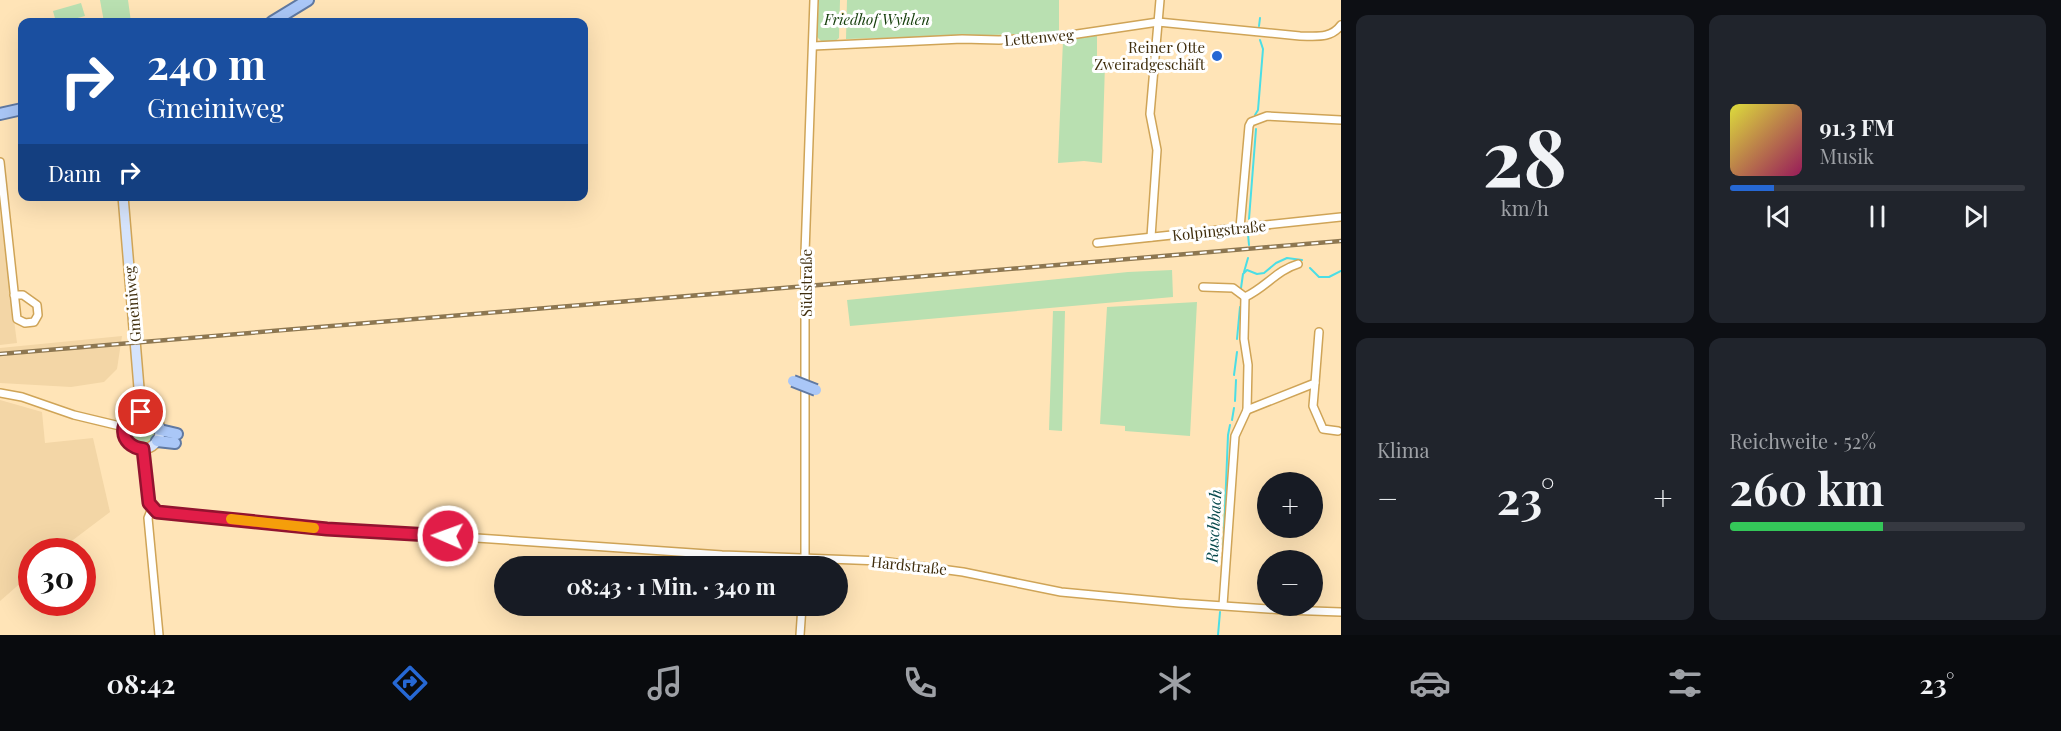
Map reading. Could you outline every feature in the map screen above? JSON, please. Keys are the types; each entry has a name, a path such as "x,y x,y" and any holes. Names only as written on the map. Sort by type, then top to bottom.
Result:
{"main road":[{"path":"279,18 308,0"},
{"path":"0,114 18,110"},
{"path":"793,381 816,390"},
{"path":"159,436 176,439"}],"street":[{"name":"Südstraße","path":"806,556 805,253 814,0"},
{"path":"1151,237 1157,150 1150,114 1160,0"},
{"name":"Lettenweg","path":"813,46 1057,37 1158,22 1300,36 1324,36 1336,32 1341,25"},
{"path":"1240,228 1251,122 1267,116 1341,120"},
{"path":"0,162 14,295 17,319 25,323 34,322 38,315 37,306 23,295 14,295"},
{"name":"Gmeiniweg","path":"123,201 141,412"},
{"name":"Kolpingstraße","path":"1097,243 1341,217"},
{"path":"1245,297 1255,293 1282,270 1298,264"},
{"path":"1203,287 1233,288 1245,297"},
{"path":"1223,605 1235,436 1246,410 1248,365 1244,339 1245,297"},
{"path":"1319,332 1313,406 1323,429 1338,431"},
{"path":"1246,410 1315,383"},
{"path":"0,393 22,397 74,415 124,427"},
{"path":"141,412 157,419 159,436 152,446 143,449 129,444 124,427 130,417 141,412"},
{"path":"143,449 149,503 152,508 148,518 159,635"},
{"name":"Hardstraße","path":"152,508 157,512 369,533 750,556"},
{"name":"Hardstraße","path":"848,560 918,564 1061,592 1284,610 1341,612"},
{"path":"800,635 801,616"}],"shaded area":[{"path":"0,212 17,343 0,345"},
{"path":"122,336 117,369 104,382 71,387 0,383 0,348"},
{"path":"0,400 42,412 45,443 93,438 110,512 76,538 18,538 18,585 0,601"}],"green space":[{"path":"100,0 128,0 130,18 103,18"},
{"path":"819,0 840,0 839,38 834,42 822,42 817,37"},
{"name":"Friedhof Wyhlen","path":"847,0 1059,0 1059,33 846,39"},
{"path":"81,3 85,16 55,18 53,11"},
{"path":"1097,35 1097,63 1105,64 1102,163 1084,161 1058,163 1063,40"},
{"path":"1172,270 1173,297 850,326 847,300 1128,272"},
{"path":"1197,302 1190,436 1125,431 1125,426 1100,424 1107,307"},
{"path":"1053,311 1065,311 1062,431 1049,430"},
{"path":"142,418 151,422 155,431 151,440 142,444 133,440 129,431 133,422"}],"waterway":[{"path":"1259,26 1260,18"},
{"path":"1255,115 1258,110 1263,49 1260,40"},
{"path":"1249,219 1256,129"},
{"path":"1248,234 1249,245"},
{"path":"1244,272 1248,258"},
{"path":"1241,288 1243,274 1247,270 1257,274 1264,273 1276,263 1287,258 1302,260"},
{"path":"1310,268 1319,277 1329,277 1341,271"},
{"path":"1237,339 1240,307"},
{"path":"1234,375 1237,352"},
{"path":"1235,401 1236,380"},
{"path":"1232,420 1234,408"},
{"name":"Ruschbach","path":"1223,557 1230,425"},
{"name":"Ruschbach","path":"1218,635 1220,612"}],"railway":[{"path":"0,354 1341,241"}],"slow traffic":[{"path":"231,519 314,528"}],"place":[{"name":"Reiner Otte Zweiradgeschäft","path":"1217,56"}],"route":[{"path":"141,412 130,417 124,427 124,433 129,444 143,449 149,503 157,512 369,533 448,536"}]}
